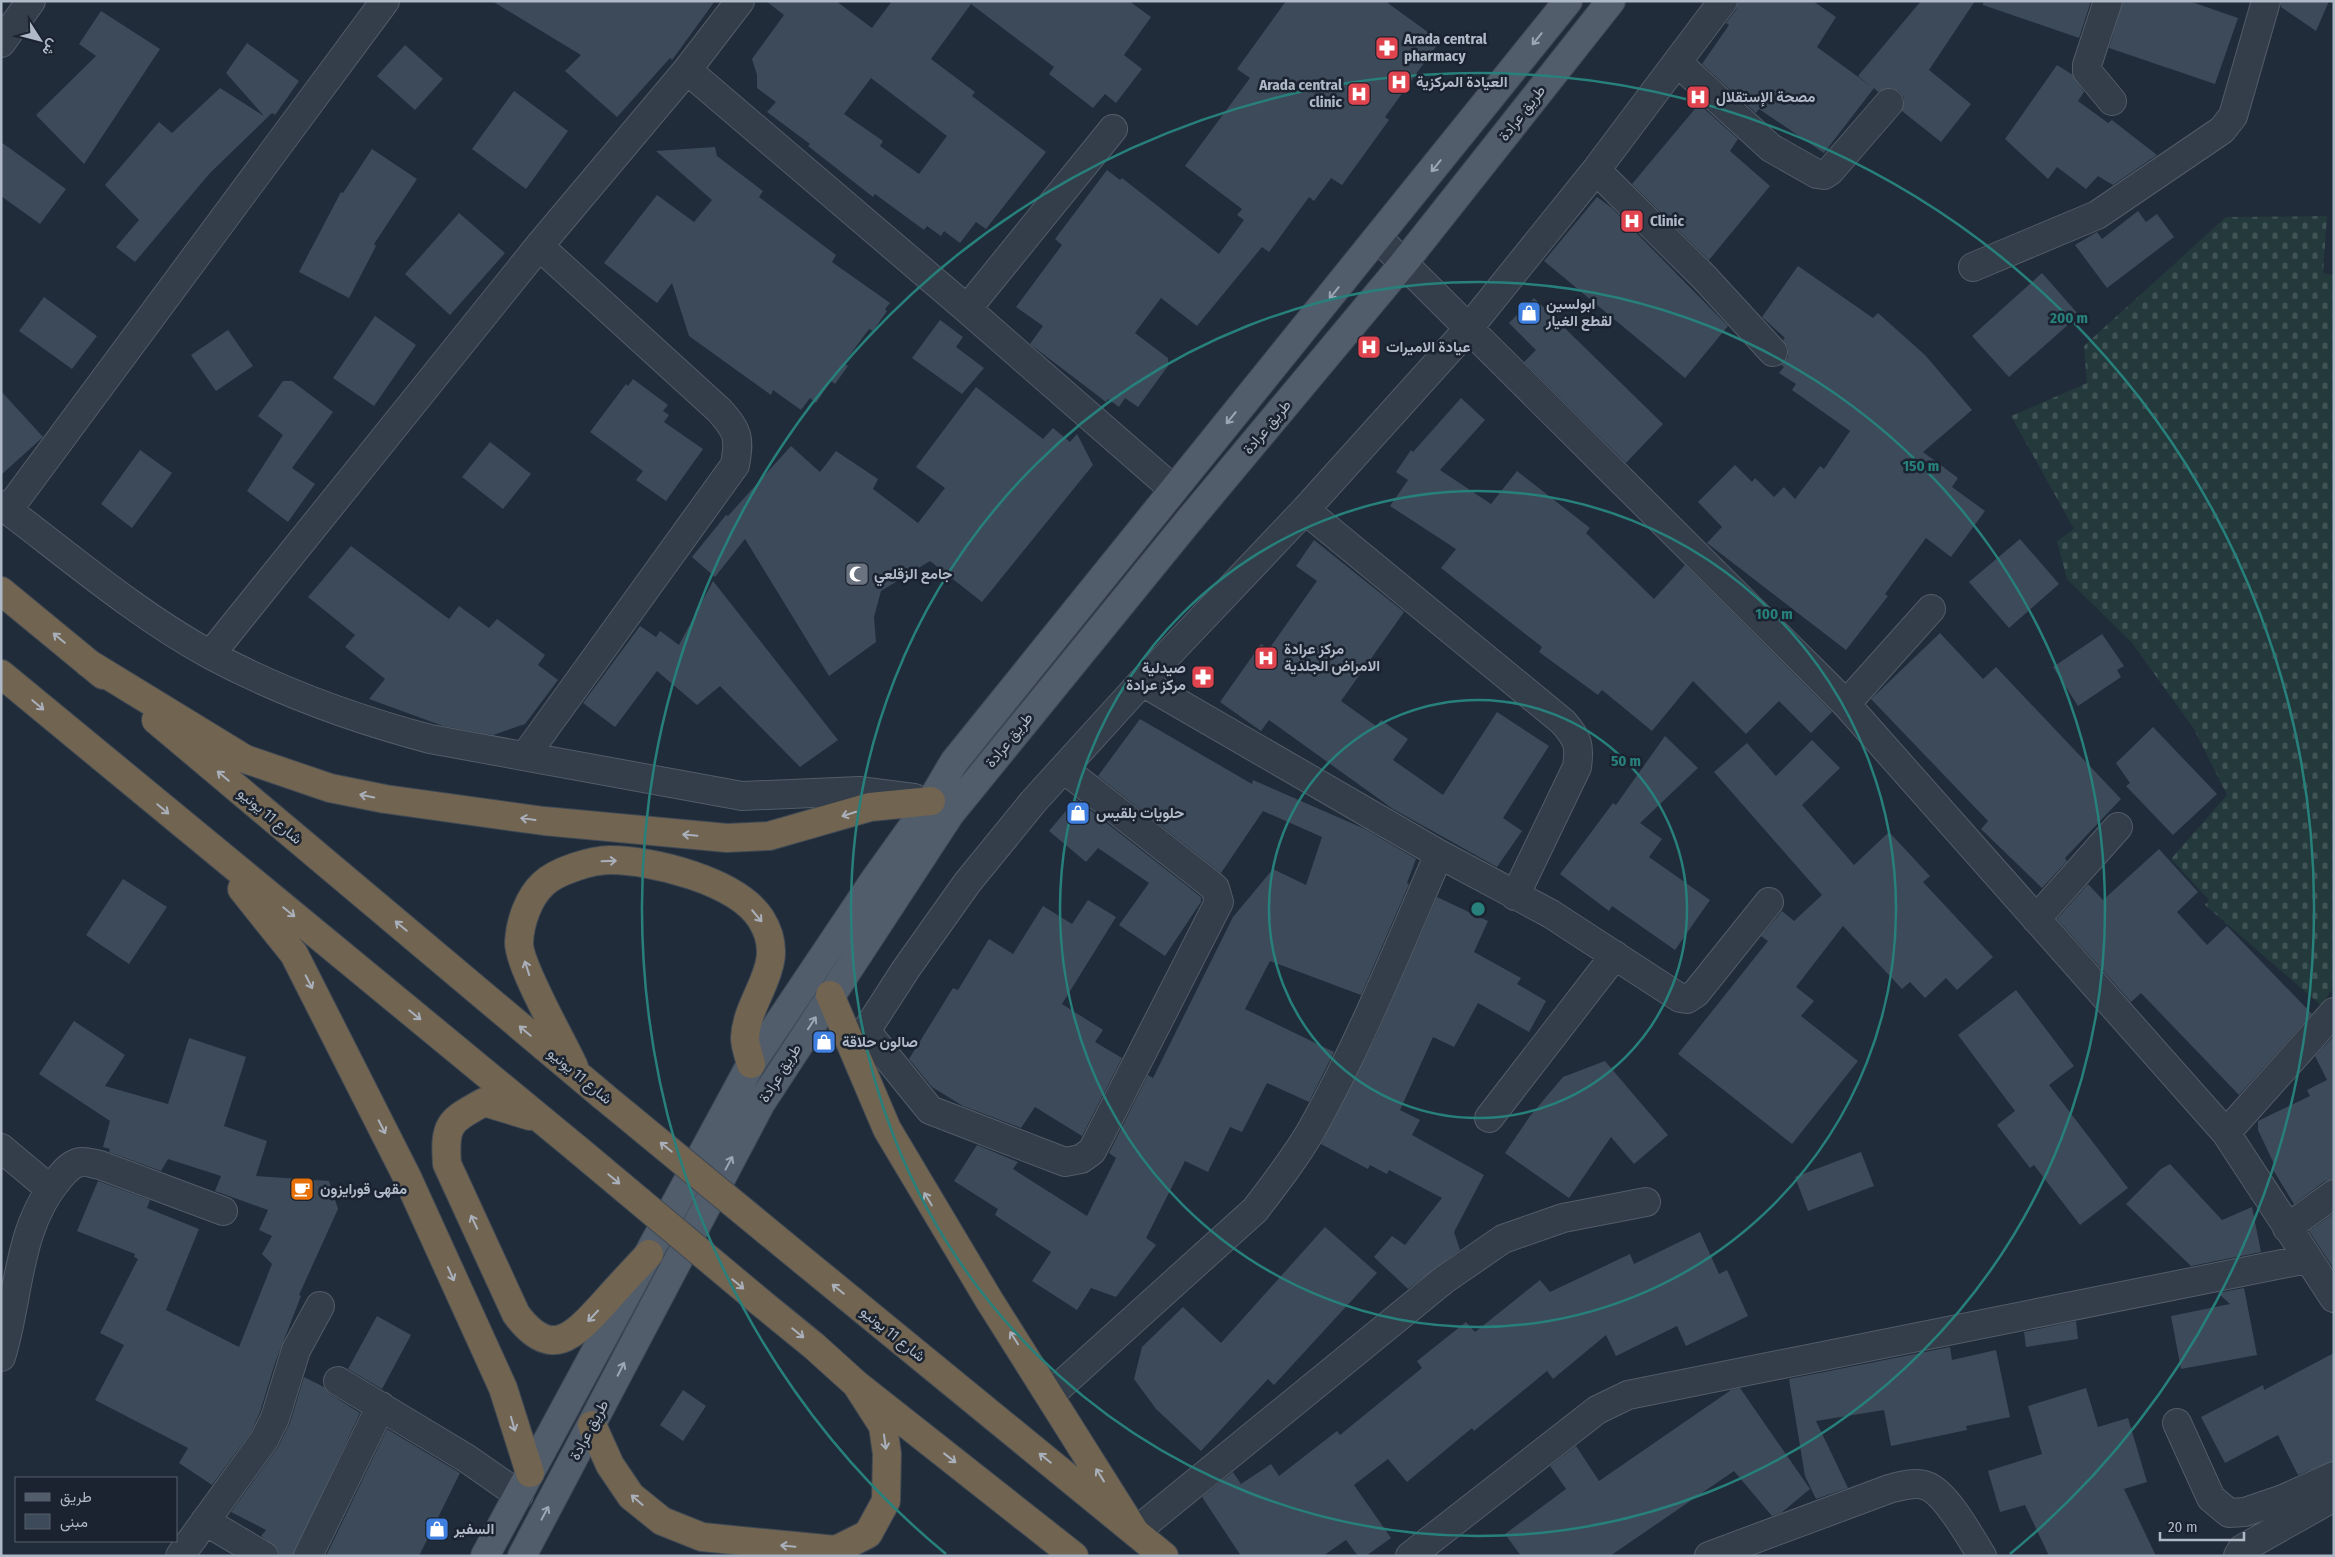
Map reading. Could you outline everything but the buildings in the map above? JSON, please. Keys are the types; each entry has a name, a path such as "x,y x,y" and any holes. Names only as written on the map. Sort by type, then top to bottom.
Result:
{"highway":[{"name":"شارع 11 يونيو","path":"1,591 603,1096 1164,1556"},
{"path":"88,663 245,759 330,788 385,799 544,821 727,838 770,836 870,807 941,807"},
{"path":"3,679 545,1121 814,1346 856,1384 1074,1556"},
{"path":"207,845 294,954 412,1186 503,1388 524,1484"},
{"path":"578,1075 531,980 519,944 525,911 543,883 572,868 609,860 680,870 715,884 747,905 761,919 769,937 772,958 761,991 752,1010 745,1039 751,1064"},
{"path":"830,995 860,1043 896,1145 989,1300 1135,1532"},
{"path":"545,1121 506,1107 484,1102 459,1116 448,1128 445,1142 447,1164 516,1314 526,1328 535,1335 548,1340 566,1339 586,1323 649,1254"},
{"path":"592,1425 610,1465 631,1496 662,1521 702,1537 836,1550 868,1534 886,1501 886,1454 883,1426 856,1384"}],"main road":[{"name":"طريق عرادة","path":"522,1556 761,1103 830,995 941,807 954,762 1568,1"},
{"name":"طريق عرادة","path":"485,1556 751,1064 873,882 941,807 1174,539 1402,264 1611,1"}],"street":[{"path":"1,43 31,1"},
{"path":"386,1 5,507 137,608 211,654 278,686 388,728 430,739 742,796 859,791 941,807"},
{"path":"211,654 539,246 687,70 740,1"},
{"path":"1064,769 1209,883 1218,895 1219,902 1092,1151 1081,1159 1064,1162 930,1110 860,1043 906,969 967,882 1064,769 1142,682 1305,510 1468,328 1596,170 1723,1"},
{"path":"2108,1 2087,65 2088,74 2112,101"},
{"path":"1973,267 2097,215 2222,130 2233,116 2266,1"},
{"path":"1678,63 1771,148 1816,174 1824,175 1830,171 1889,103"},
{"path":"687,70 967,309 1173,490"},
{"path":"967,309 1113,129"},
{"path":"1596,170 1704,278 1773,352"},
{"path":"1378,238 1846,704 2226,1133 2334,1298"},
{"path":"525,756 735,465 739,443 733,426 719,410 539,246"},
{"path":"1305,510 1563,722 1576,739 1580,747 1577,767 1515,896"},
{"path":"1846,704 1931,609"},
{"path":"1142,682 1439,854 1551,914 1671,992 1687,999 1696,993 1769,902"},
{"path":"2036,918 2118,827"},
{"path":"1050,1395 1255,1210 1279,1177 1311,1131 1361,1034 1439,854"},
{"path":"1490,1118 1616,955"},
{"path":"2226,1133 2334,1012"},
{"path":"1,1148 50,1189"},
{"path":"1,1357 21,1257 34,1219 50,1189 69,1167 81,1161 100,1164 223,1211"},
{"path":"2287,1228 2334,1194"},
{"path":"1135,1532 1445,1279 1503,1239 1563,1218 1646,1202"},
{"path":"1410,1556 1596,1410 1628,1395 2307,1259"},
{"path":"180,1556 264,1440 274,1418 296,1350 320,1306"},
{"path":"338,1380 466,1458 524,1484"},
{"path":"308,1556 381,1406"},
{"path":"2177,1423 2211,1498 2229,1513 2245,1512 2283,1499 2334,1476"},
{"path":"1709,1556 1889,1489 1916,1484 1926,1485 1941,1495 1982,1556"},
{"path":"2238,1556 2242,1550 2334,1497"},
{"path":"205,1521 264,1556"}],"green space":[{"path":"2327,216 2323,273 2334,275 2334,985 2322,1006 2205,905 2209,900 2171,859 2227,795 2194,729 2132,643 2067,579 2057,541 2074,529 2011,416 2087,383 2084,346 2226,217"}],"place":[{"name":"Arada central pharmacy","path":"1387,48"},
{"name":"العيادة المركزية","path":"1399,82"},
{"name":"Arada central clinic","path":"1359,94"},
{"name":"مصحة الإستقلال","path":"1698,97"},
{"name":"Clinic","path":"1632,221"},
{"name":"ابولسين لقطع الغيار","path":"1529,313"},
{"name":"عيادة الاميرات","path":"1369,347"},
{"name":"جامع الزقلعي","path":"857,574"},
{"name":"مركز عرادة الامراض الجلدية","path":"1266,658"},
{"name":"صيدلية مركز عرادة","path":"1203,677"},
{"name":"حلويات بلقيس","path":"1078,813"},
{"name":"صالون حلاقة","path":"824,1042"},
{"name":"مقهى قورايزون","path":"302,1189"},
{"name":"السفير","path":"437,1529"}]}
